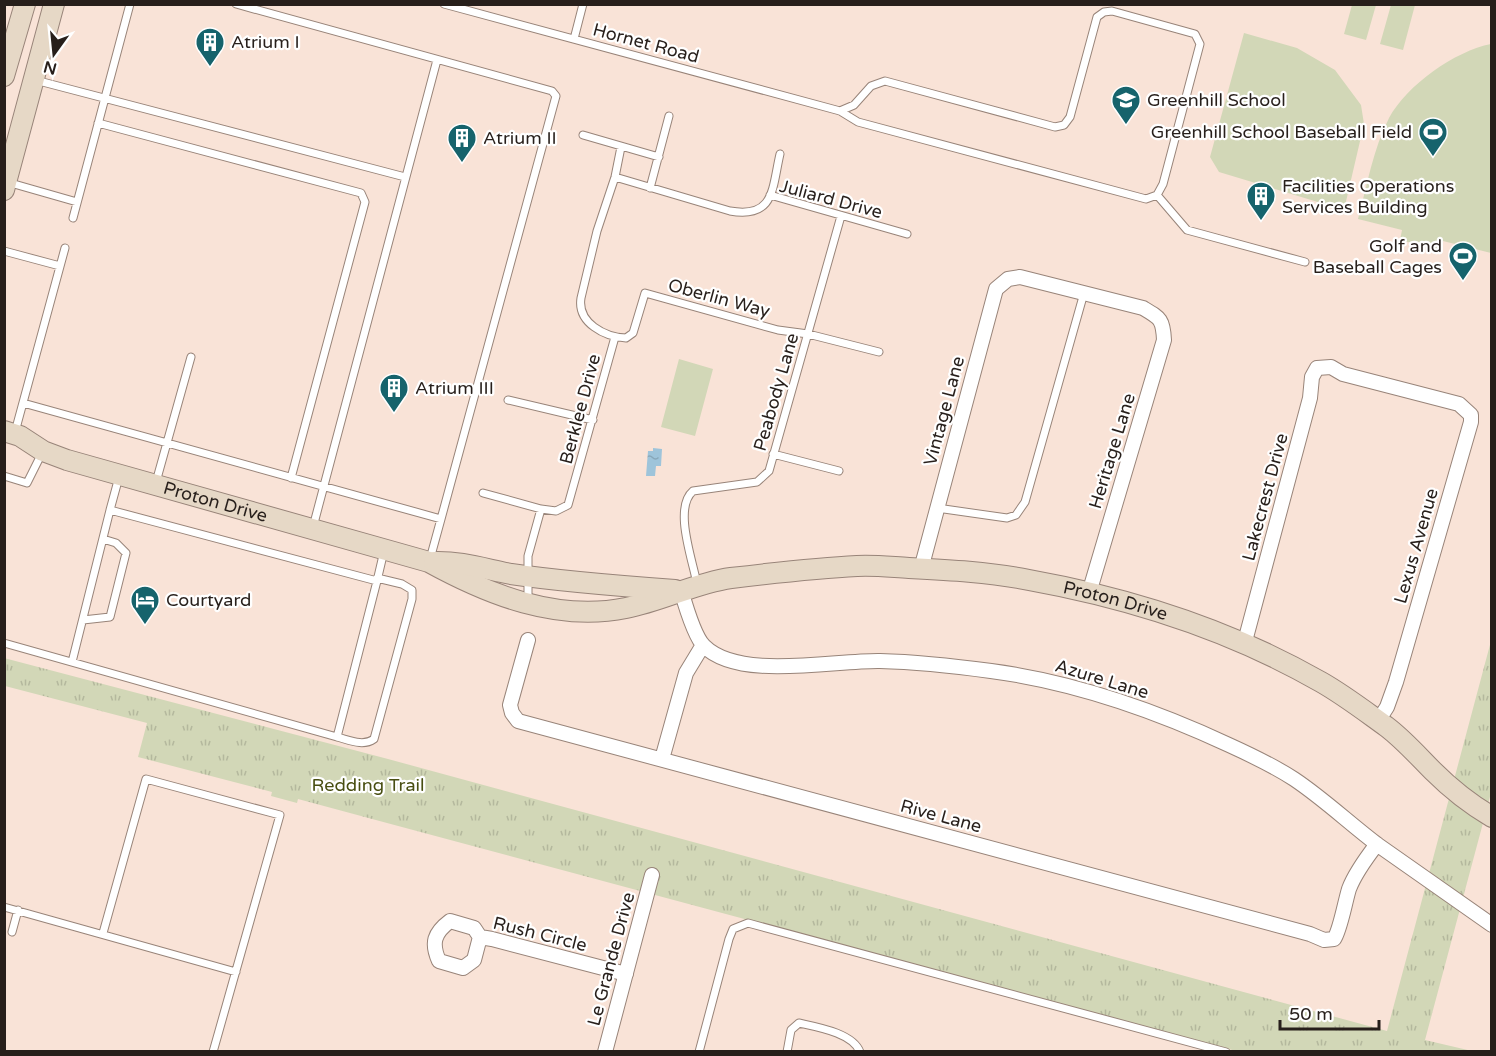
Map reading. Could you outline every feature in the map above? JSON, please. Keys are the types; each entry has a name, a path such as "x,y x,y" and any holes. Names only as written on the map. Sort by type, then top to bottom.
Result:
{"street":[{"path":"6,186 54,4"},
{"path":"20,6 5,74 35,80"},
{"name":"Vintage Lane","path":"921,568 996,290 1008,279 1020,277 1084,293"},
{"name":"Heritage Lane","path":"1084,293 1143,308 1160,318 1164,328 1164,340 1089,593"},
{"name":"Lexus Avenue","path":"1326,366 1343,374 1459,404 1471,415 1396,682 1387,707 1378,721"},
{"name":"Lakecrest Drive","path":"1244,645 1310,398 1312,377 1317,368 1326,366"},
{"name":"Proton Drive","path":"10,433 43,451 67,460 429,562 482,588 528,604 574,612 610,611 643,604 719,580 792,570 860,566 921,568 1028,579 1089,593 1187,622 1244,645 1322,682 1378,721 1413,749 1453,790 1491,817"},
{"name":"Proton Drive","path":"429,562 446,561 584,583 689,588"},
{"path":"662,759 686,673 703,645 688,614 689,588"},
{"name":"Rive Lane","path":"528,640 510,705 518,721 1310,934 1324,940 1334,939 1339,933 1342,912 1351,885 1377,844"},
{"name":"Azure Lane","path":"703,645 721,657 762,666 878,661 941,664 994,671 1039,679 1140,708 1199,731 1294,778 1377,844 1491,926"},
{"name":"Le Grande Drive","path":"605,1052 652,875"},
{"name":"Rush Circle","path":"480,938 492,939 626,974"}],"lane":[{"path":"72,218 130,4"},
{"path":"236,4 552,91 556,96 429,562"},
{"name":"Hornet Road","path":"444,4 840,111 858,122 1146,199 1157,195"},
{"path":"574,39 583,4"},
{"path":"840,111 854,105 871,86 885,81 1055,127 1064,125 1070,117 1097,17 1104,12 1112,11 1195,34 1200,44 1163,184 1157,195 1187,230 1305,262"},
{"path":"312,530 437,60"},
{"path":"35,80 405,177"},
{"path":"650,188 669,116"},
{"path":"98,123 361,193 365,202 291,478"},
{"path":"583,135 659,157"},
{"name":"Berklee Drive","path":"542,509 556,511 568,505 615,337 588,322 579,308 597,231 615,177 621,147"},
{"path":"770,195 780,154"},
{"name":"Juliard Drive","path":"615,177 730,212 746,214 756,212 764,206 770,195 907,234"},
{"path":"6,186 77,202"},
{"name":"Peabody Lane","path":"689,588 684,520 687,496 693,491 757,482 769,471 841,216"},
{"path":"10,433 23,403 64,248"},
{"path":"4,251 60,267"},
{"name":"Oberlin Way","path":"615,337 626,338 633,333 645,293 778,330 808,334 879,352"},
{"path":"937,508 1007,518 1016,515 1025,502 1084,293"},
{"path":"156,485 190,357"},
{"path":"508,400 593,420"},
{"path":"23,403 441,519"},
{"path":"4,476 27,483 43,451"},
{"path":"773,454 839,471"},
{"path":"72,662 119,475"},
{"path":"483,493 542,509 528,556 528,604"},
{"path":"4,643 337,737 361,743 368,743 374,739 412,599 412,590 402,584 110,510"},
{"path":"82,620 110,617 126,553 116,543 103,539"},
{"path":"337,737 384,549"},
{"path":"103,933 146,779 279,815 213,1052"},
{"path":"4,907 236,972"},
{"path":"12,932 18,910"},
{"path":"699,1052 729,939 733,929 748,923 1226,1052"},
{"path":"787,1052 792,1030 799,1023 840,1034 858,1047 860,1052"}],"green space":[{"path":"1352,5 1376,5 1366,40 1344,34"},
{"path":"1391,5 1415,5 1403,50 1380,44"},
{"path":"1244,33 1297,48 1335,70 1361,105 1364,124 1344,210 1219,172 1210,157"},
{"name":"Greenhill School Baseball Field","path":"1491,44 1491,253 1443,241 1440,250 1400,240 1402,230 1358,219 1379,142 1397,106 1433,71 1462,54"},
{"path":"679,359 713,369 695,436 661,427"},
{"name":"Redding Trail","path":"1491,641 1491,793 1425,1040 1472,1051 1236,1051 298,799 297,803 271,796 272,792 138,757 147,723 5,686 4,658 388,759 1387,1031"}],"water":[{"path":"653,448 662,449 661,466 656,466 655,476 646,476 648,451 653,451"}],"place":[{"name":"Atrium I","path":"210,68"},
{"name":"Greenhill School","path":"1126,126"},
{"name":"Greenhill School Baseball Field","path":"1433,158"},
{"name":"Atrium II","path":"462,164"},
{"name":"Facilities Operations Services Building","path":"1261,222"},
{"name":"Golf and Baseball Cages","path":"1463,282"},
{"name":"Atrium III","path":"394,414"},
{"name":"Courtyard","path":"145,626"}]}
